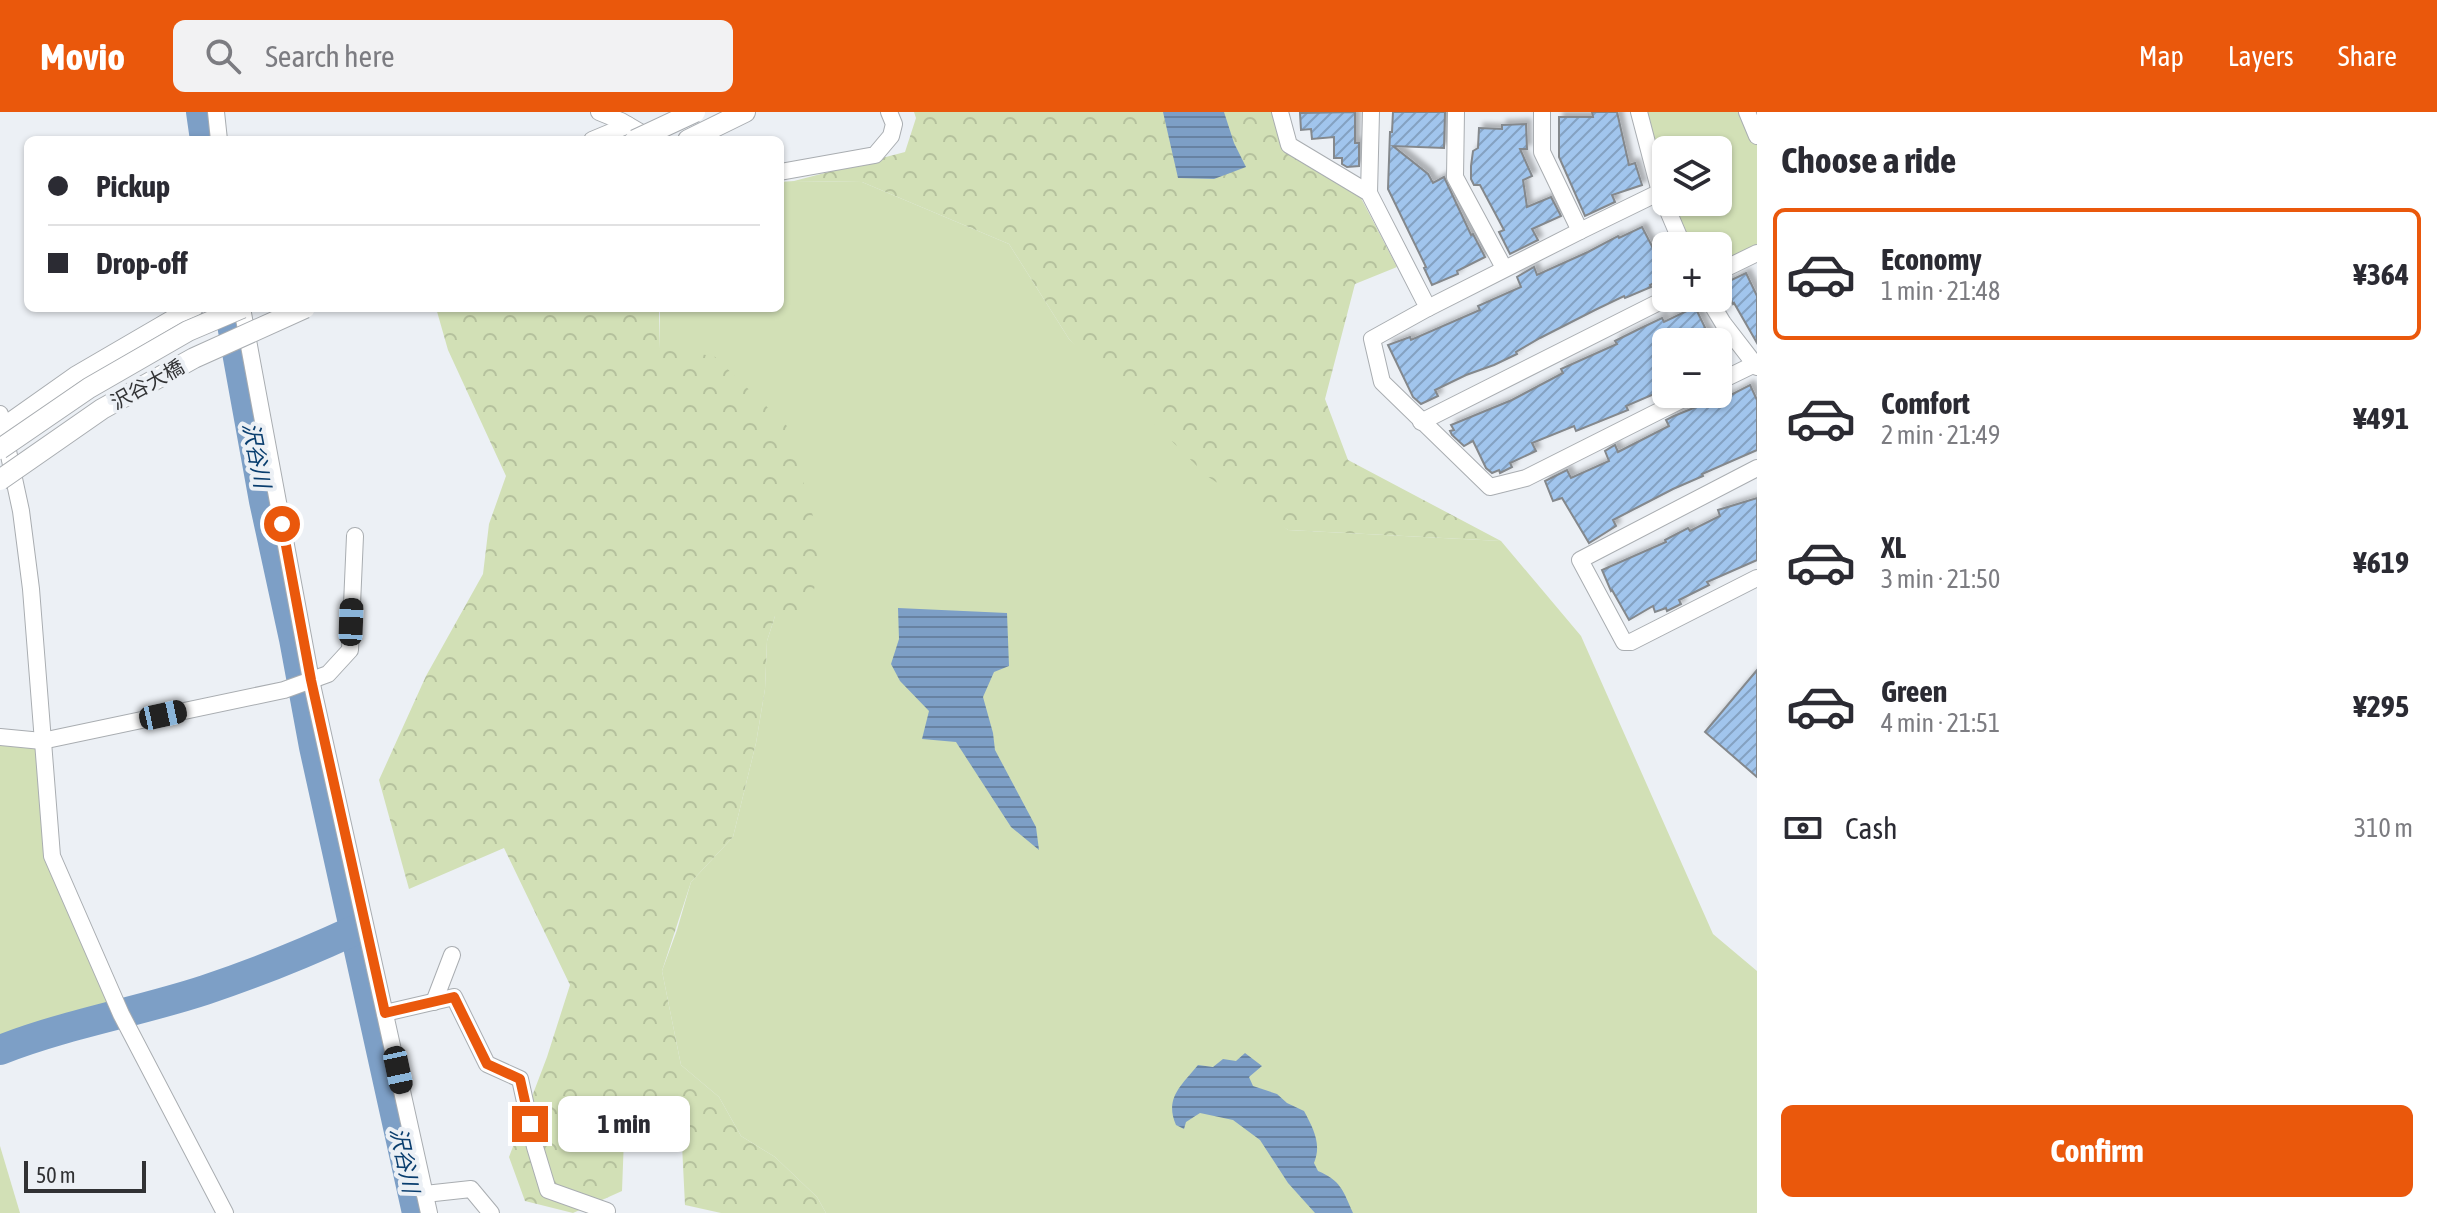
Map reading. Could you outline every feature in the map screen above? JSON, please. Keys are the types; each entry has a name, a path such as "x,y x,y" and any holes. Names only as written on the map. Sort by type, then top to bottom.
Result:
{"street":[{"path":"216,112 219,136"},
{"path":"599,112 632,132"},
{"path":"612,136 695,112"},
{"path":"696,136 745,112"},
{"path":"784,171 875,155 891,136 894,124 889,112"},
{"path":"1280,112 1289,145 1369,193"},
{"path":"1371,112 1369,193 1428,308"},
{"path":"1456,112 1455,177 1504,268"},
{"path":"1542,112 1542,152 1580,231"},
{"path":"1639,112 1652,162"},
{"path":"1747,112 1757,136"},
{"path":"1652,196 1504,268 1372,339 1382,382 1490,487 1526,478 1665,408"},
{"path":"1732,265 1757,253"},
{"path":"1421,422 1652,306"},
{"path":"185,312 1,420 21,511 31,589 52,856 121,1014 225,1213"},
{"name":"沢谷大橋","path":"0,449 89,388 188,331 233,312"},
{"path":"243,312 311,680 429,1213"},
{"name":"沢谷大橋","path":"0,480 102,409 194,358 296,312"},
{"path":"1716,312 1756,366 1732,376"},
{"path":"1757,468 1580,560 1624,642 1631,642 1757,578"},
{"path":"0,737 42,741 284,690 328,674 350,650 355,536"},
{"path":"434,1002 452,955"},
{"path":"385,1013 454,997 487,1064 520,1079 548,1190 607,1211"},
{"path":"425,1194 471,1189 491,1213"}],"green space":[{"path":"914,112 1273,112 1283,149 1361,198 1397,267 1355,284 1325,399 1348,460 1501,541 1288,530 1207,476 1069,339 1009,244 862,182 794,181 905,152 916,118"},
{"path":"1639,112 1747,112 1757,136 1757,253 1732,265 1732,232 1677,232 1670,216 1732,216 1732,136 1652,136 1652,162"},
{"path":"784,182 862,182 1009,244 1069,339 1288,530 1501,541 1581,636 1713,934 1757,971 1757,1213 826,1213 817,1197 775,1157 741,1136 719,1097 681,1065 662,971 691,882 733,837 756,743 765,689 767,641 775,616 659,349 660,312 784,312"},
{"path":"437,312 659,312 659,349 714,356 787,426 821,544 811,610 775,616 767,641 765,689 756,743 733,837 691,882 662,971 681,1065 719,1097 741,1136 775,1157 817,1197 826,1213 721,1213 685,1205 682,1145 624,1138 622,1191 573,1213 525,1201 509,1157 570,985 504,848 409,889 379,780 426,676 483,574 489,524 506,476 448,350"},
{"path":"0,737 42,741 52,856 121,1014 0,1047"},
{"path":"0,1146 20,1213 0,1213"}],"water":[{"path":"1163,112 1224,112 1246,167 1214,179 1178,178"},
{"path":"898,608 1007,613 1009,666 994,672 983,697 995,750 1036,827 1039,850 1011,827 956,742 922,739 929,711 900,681 891,664 899,639"},
{"path":"1245,1053 1262,1066 1249,1077 1253,1086 1277,1094 1304,1111 1317,1143 1314,1163 1318,1171 1340,1187 1353,1213 1315,1213 1288,1183 1260,1140 1233,1120 1200,1113 1186,1122 1184,1129 1176,1125 1173,1099 1198,1065 1213,1067 1223,1059 1236,1061"}],"building":[{"path":"1355,112 1359,166 1347,167 1342,164 1342,158 1334,158 1334,137 1312,139 1311,129 1301,130 1300,113"},
{"path":"1393,112 1445,112 1444,148 1393,146 1428,174 1433,183 1444,177 1471,235 1485,257 1457,271 1458,274 1432,285 1388,189"},
{"path":"1592,112 1617,112 1629,165 1635,163 1642,185 1612,195 1615,202 1585,216 1559,157 1559,117 1593,117"},
{"path":"1526,124 1527,149 1520,149 1532,176 1523,180 1527,207 1551,197 1561,216 1532,229 1538,240 1510,254 1499,232 1504,230 1480,185 1474,185 1471,179 1471,166 1473,151 1478,148 1479,128 1502,129 1502,125"},
{"path":"1642,227 1652,246 1651,287 1624,296 1540,338 1517,354 1435,390 1438,396 1421,404 1413,397 1388,345 1410,337 1411,340 1480,310 1478,306 1521,287 1517,277 1534,267 1537,275"},
{"path":"1746,273 1757,296 1757,343 1732,302 1732,280"},
{"path":"1685,312 1697,312 1705,328 1652,328 1652,395 1626,406 1628,410 1576,431 1574,426 1532,443 1536,451 1510,463 1512,467 1500,473 1499,470 1492,473 1486,468 1473,441 1464,446 1452,435 1450,431 1454,430 1451,425 1512,400 1563,373 1561,369 1617,344 1615,341 1637,330 1662,318 1664,322"},
{"path":"1750,385 1757,400 1757,450 1702,474 1613,520 1616,526 1589,543 1562,498 1553,501 1545,481 1567,470 1571,478 1609,461 1605,451 1615,445 1618,452 1669,426 1666,420 1694,408 1732,408 1732,394"},
{"path":"1757,498 1757,560 1707,582 1709,585 1679,600 1681,604 1667,611 1666,608 1655,612 1653,606 1629,620 1602,570 1666,542 1688,528 1690,531 1720,516 1718,510"},
{"path":"1757,670 1757,777 1705,732"}],"waterway":[{"name":"沢谷川","path":"201,112 204,136"},
{"name":"沢谷川","path":"230,312 314,747 417,1213"},
{"path":"0,1050 205,990 353,931"}],"route":[{"path":"282,524 311,680 385,1013 454,997 487,1064 520,1079 530,1124"}]}
